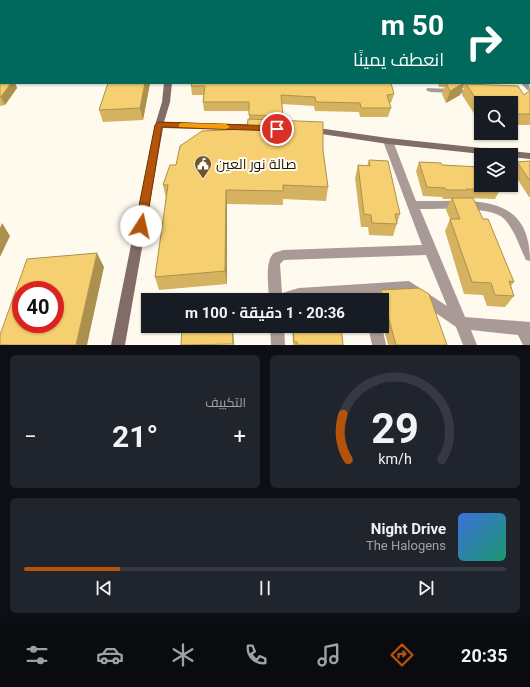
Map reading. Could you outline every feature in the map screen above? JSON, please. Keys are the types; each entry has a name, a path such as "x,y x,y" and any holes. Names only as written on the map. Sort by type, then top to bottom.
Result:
{"street":[{"path":"118,345 159,125 166,102 168,84"},
{"path":"430,90 482,93"},
{"path":"159,125 271,128"},
{"path":"302,130 332,132 388,141 530,156"},
{"path":"388,141 430,250 470,345"},
{"path":"413,206 482,206 504,212 511,220 530,256"},
{"path":"276,293 274,264 278,257 283,255 430,250"},
{"path":"374,293 409,287 461,323 526,329 530,345"},
{"path":"277,333 278,345"},
{"path":"376,333 379,345"}],"building":[{"path":"0,84 10,84 1,97"},
{"path":"108,84 145,84 140,108 99,110"},
{"path":"192,84 391,84 394,94 387,95 391,108 361,108 360,103 316,102 315,97 281,95 283,116 249,115 249,102 203,102 205,86 191,86"},
{"path":"446,84 462,84 450,91"},
{"path":"466,84 518,86 524,95 530,90 530,114 518,114 518,96 474,96"},
{"path":"248,119 323,122 323,150 328,187 283,185 283,191 226,190 225,271 155,277 168,185 163,185 170,165 176,165 180,146 202,131 247,129"},
{"path":"369,160 388,161 400,214 395,214 397,224 372,223 371,215 364,214 358,165 370,166"},
{"path":"530,161 530,181 518,163 518,162"},
{"path":"419,162 474,167 474,189 446,190 445,188 427,187"},
{"path":"452,198 473,198 483,219 488,219 514,282 509,281 514,296 495,295 491,283 472,282 450,219 460,219"},
{"path":"97,253 76,345 0,345 0,335 12,301 12,333 64,333 64,281 19,281 27,259"},
{"path":"419,288 429,294 447,345 396,345 389,319 389,293 382,293 381,290"},
{"path":"182,333 232,333 233,344 181,345"},
{"path":"293,333 342,333 343,345 298,345 297,342 294,342"}],"slow traffic":[{"path":"182,126 226,127"}],"place":[{"name":"صالة نور العين","path":"203,179"}],"route":[{"path":"141,226 159,125 277,129"}]}
